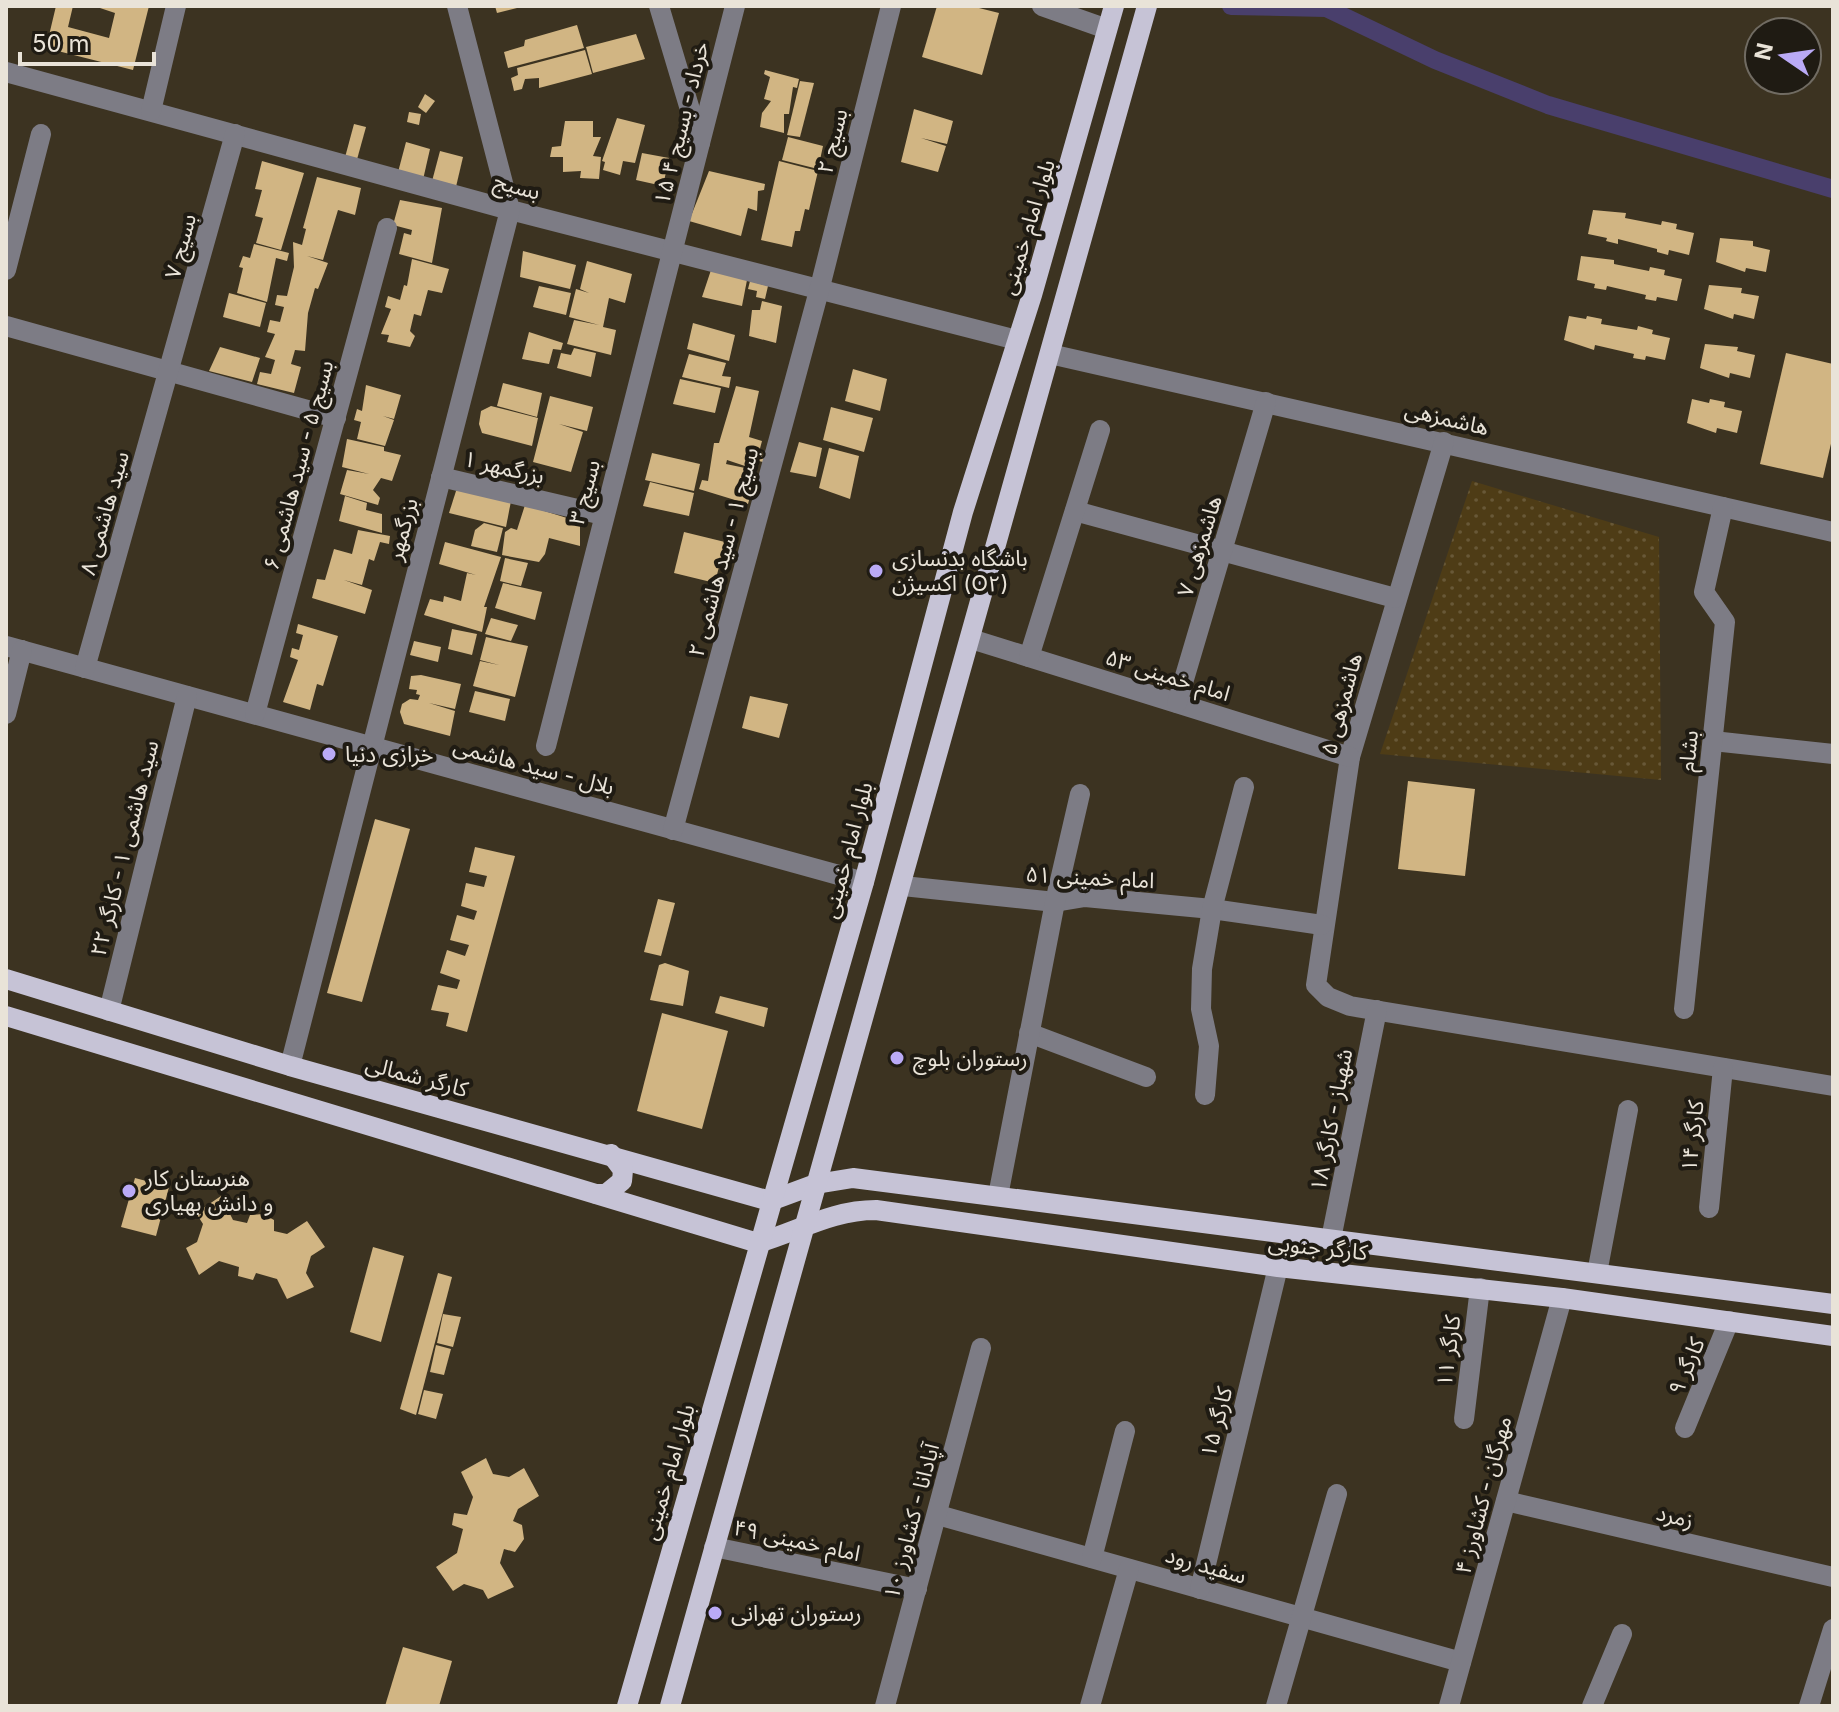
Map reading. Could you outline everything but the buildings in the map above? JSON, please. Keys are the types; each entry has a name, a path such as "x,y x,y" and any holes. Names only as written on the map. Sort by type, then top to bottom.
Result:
{"main road":[{"name":"بلوار امام خمینی","path":"627,1706 864,882 963,512 1075,149 1114,6"},
{"path":"670,1706 802,1230 903,886 1147,6"},
{"name":"کارگر شمالی","path":"6,979 290,1066 770,1201"},
{"path":"6,1016 758,1243 802,1230"},
{"path":"596,1194 606,1194 622,1181 619,1160 611,1154"},
{"name":"کارگر جنوبی","path":"816,1184 853,1178 1833,1304"},
{"path":"770,1201 816,1184"},
{"name":"کارگر جنوبی","path":"802,1230 837,1212 876,1210 1278,1267 1562,1298 1833,1336"},
{"path":"1278,1267 1283,1233"}],"street":[{"path":"151,111 176,6"},
{"name":"بزرگمهر","path":"290,1066 510,210 457,6"},
{"path":"659,6 700,143"},
{"name":"۱۵ خرداد - بسیج ۴","path":"673,251 735,6"},
{"name":"بسیج ۲","path":"820,287 891,6"},
{"path":"1042,6 1107,29"},
{"name":"بسیج","path":"6,72 510,210 820,287 1017,340"},
{"path":"6,270 41,134"},
{"name":"بسیج ۷","path":"170,371 235,134"},
{"name":"بسیج ۵ - سید هاشمی ۶","path":"255,714 387,228"},
{"name":"بسیج ۳","path":"546,746 673,251"},
{"name":"بسیج ۱ - سید هاشمی ۲","path":"673,830 820,287"},
{"path":"6,326 336,418"},
{"name":"هاشمزهی","path":"1050,354 1833,532"},
{"name":"سید هاشمی ۸","path":"85,668 170,371"},
{"name":"هاشمزهی ۷","path":"1177,703 1266,402"},
{"path":"1029,657 1100,430"},
{"name":"هاشمزهی ۵","path":"1377,1010 1328,997 1316,985 1322,925 1350,757 1444,442"},
{"name":"بزرگمهر ۱","path":"441,477 603,515"},
{"name":"بشام","path":"1684,1009 1725,622 1704,592 1723,507"},
{"path":"1075,511 1395,598"},
{"name":"امام خمینی ۵۳","path":"971,639 1350,757"},
{"path":"6,714 14,648"},
{"name":"بلال - سید هاشمی","path":"14,648 864,882"},
{"name":"سید هاشمی ۱ - کارگر ۲۲","path":"109,1011 187,696"},
{"path":"1713,741 1833,754"},
{"path":"1205,1095 1209,1046 1201,1009 1202,969 1212,909 1244,787"},
{"path":"998,1196 1055,902 1080,794"},
{"name":"امام خمینی ۵۱","path":"903,886 1055,902 1085,897 1212,909 1322,925"},
{"path":"1377,1010 1833,1086"},
{"name":"شهباز - کارگر ۱۸","path":"1331,1239 1377,1010"},
{"path":"1029,1033 1146,1077"},
{"name":"کارگر ۱۴","path":"1709,1208 1723,1068"},
{"path":"1597,1273 1628,1110"},
{"name":"کارگر ۱۵","path":"1200,1589 1278,1267"},
{"name":"کارگر ۱۱","path":"1464,1419 1480,1288"},
{"name":"مهرگان - کشاورز ۴","path":"1449,1706 1562,1298"},
{"name":"کارگر ۹","path":"1685,1428 1729,1321"},
{"name":"آپادانا - کشاورز ۱۰","path":"885,1706 981,1348"},
{"path":"1092,1558 1125,1431"},
{"path":"1276,1706 1337,1494"},
{"name":"زمرد","path":"1506,1501 1833,1577"},
{"name":"سفید رود","path":"938,1515 1461,1662"},
{"name":"امام خمینی ۴۹","path":"714,1547 917,1589"},
{"path":"1090,1706 1129,1569"},
{"path":"1809,1706 1833,1629"},
{"path":"1592,1706 1622,1634"}],"shaded area":[{"path":"1472,481 1659,537 1661,780 1380,754"}],"waterway":[{"path":"1231,6 1326,8 1435,60 1548,105 1833,189"}],"place":[{"name":"باشگاه بدنسازی اکسیژن (O۲)","path":"876,571"},
{"name":"خرازی دنیا","path":"329,754"},
{"name":"رستوران بلوچ","path":"897,1058"},
{"name":"هنرستان کار و دانش بهیاری","path":"129,1191"},
{"name":"رستوران تهرانی","path":"715,1613"}]}
